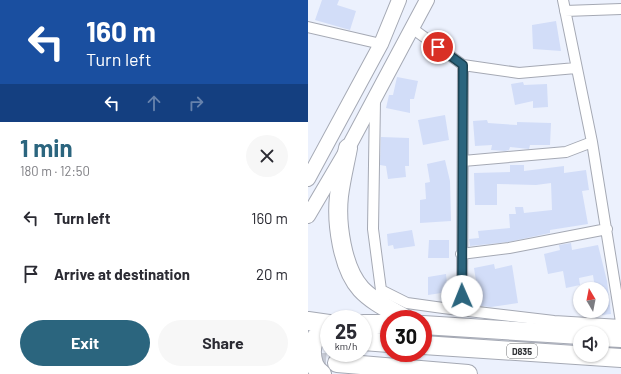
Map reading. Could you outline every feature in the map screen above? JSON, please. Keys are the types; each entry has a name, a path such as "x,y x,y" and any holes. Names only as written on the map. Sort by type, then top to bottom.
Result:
{"highway":[{"path":"348,148 339,196 340,235 348,267 361,288 390,310"},
{"path":"308,321 320,323"},
{"path":"432,326 573,335"},
{"path":"320,331 312,343 309,356 318,371 322,374"},
{"path":"609,337 621,338"},
{"name":"D835","path":"432,346 621,358"},
{"path":"337,363 468,374"}],"main road":[{"path":"308,179 381,44 399,0"},
{"path":"308,216 348,148 413,29 427,0"}],"street":[{"path":"375,98 373,229 381,290 406,303 554,321 621,323 592,142 563,0"},
{"path":"565,11 621,9"},
{"path":"308,27 381,44"},
{"path":"413,29 463,65 519,73 576,68"},
{"path":"462,310 461,254 463,65"},
{"path":"463,161 566,152 592,142"},
{"path":"461,254 509,248 607,229"}],"building":[{"path":"322,0 339,0 337,5 356,11 350,30 315,20"},
{"path":"556,21 561,51 533,49 532,25"},
{"path":"397,77 418,81 414,99 410,99 410,113 386,108 389,95 393,95"},
{"path":"523,82 524,85 547,84 548,107 533,108 533,101 515,105 511,84"},
{"path":"445,115 449,140 423,145 418,120"},
{"path":"487,120 488,123 517,125 517,122 551,123 550,145 530,145 529,149 510,147 509,150 505,151 491,150 492,145 475,146 473,121"},
{"path":"381,137 409,138 409,166 405,166 406,177 388,179 386,166 380,165"},
{"path":"445,160 450,181 451,221 420,223 420,200 426,199 425,183 430,182 427,164"},
{"path":"510,165 524,165 524,171 564,166 564,173 586,170 589,190 582,191 588,224 550,230 550,233 508,242 470,246 469,239 479,238 478,231 510,228 509,214 516,214 515,207 523,207 524,213 552,210 551,183 536,185 497,184 497,205 475,205 474,173 510,172"},
{"path":"412,230 415,246 394,249 393,245 388,246 387,234"},
{"path":"429,240 449,240 449,258 428,258"},
{"path":"571,243 572,250 598,245 607,282 594,282 593,275 579,278 580,282 573,282 573,286 566,288 563,271 548,274 544,254 560,250 559,245"},
{"path":"494,264 495,269 512,265 518,303 491,307 480,306 474,268"},
{"path":"446,274 448,292 428,295 428,277"},
{"path":"609,298 611,314 609,314"}],"tunnel":[{"path":"308,361 337,363"}],"route":[{"path":"438,47 463,65 462,296"}]}
